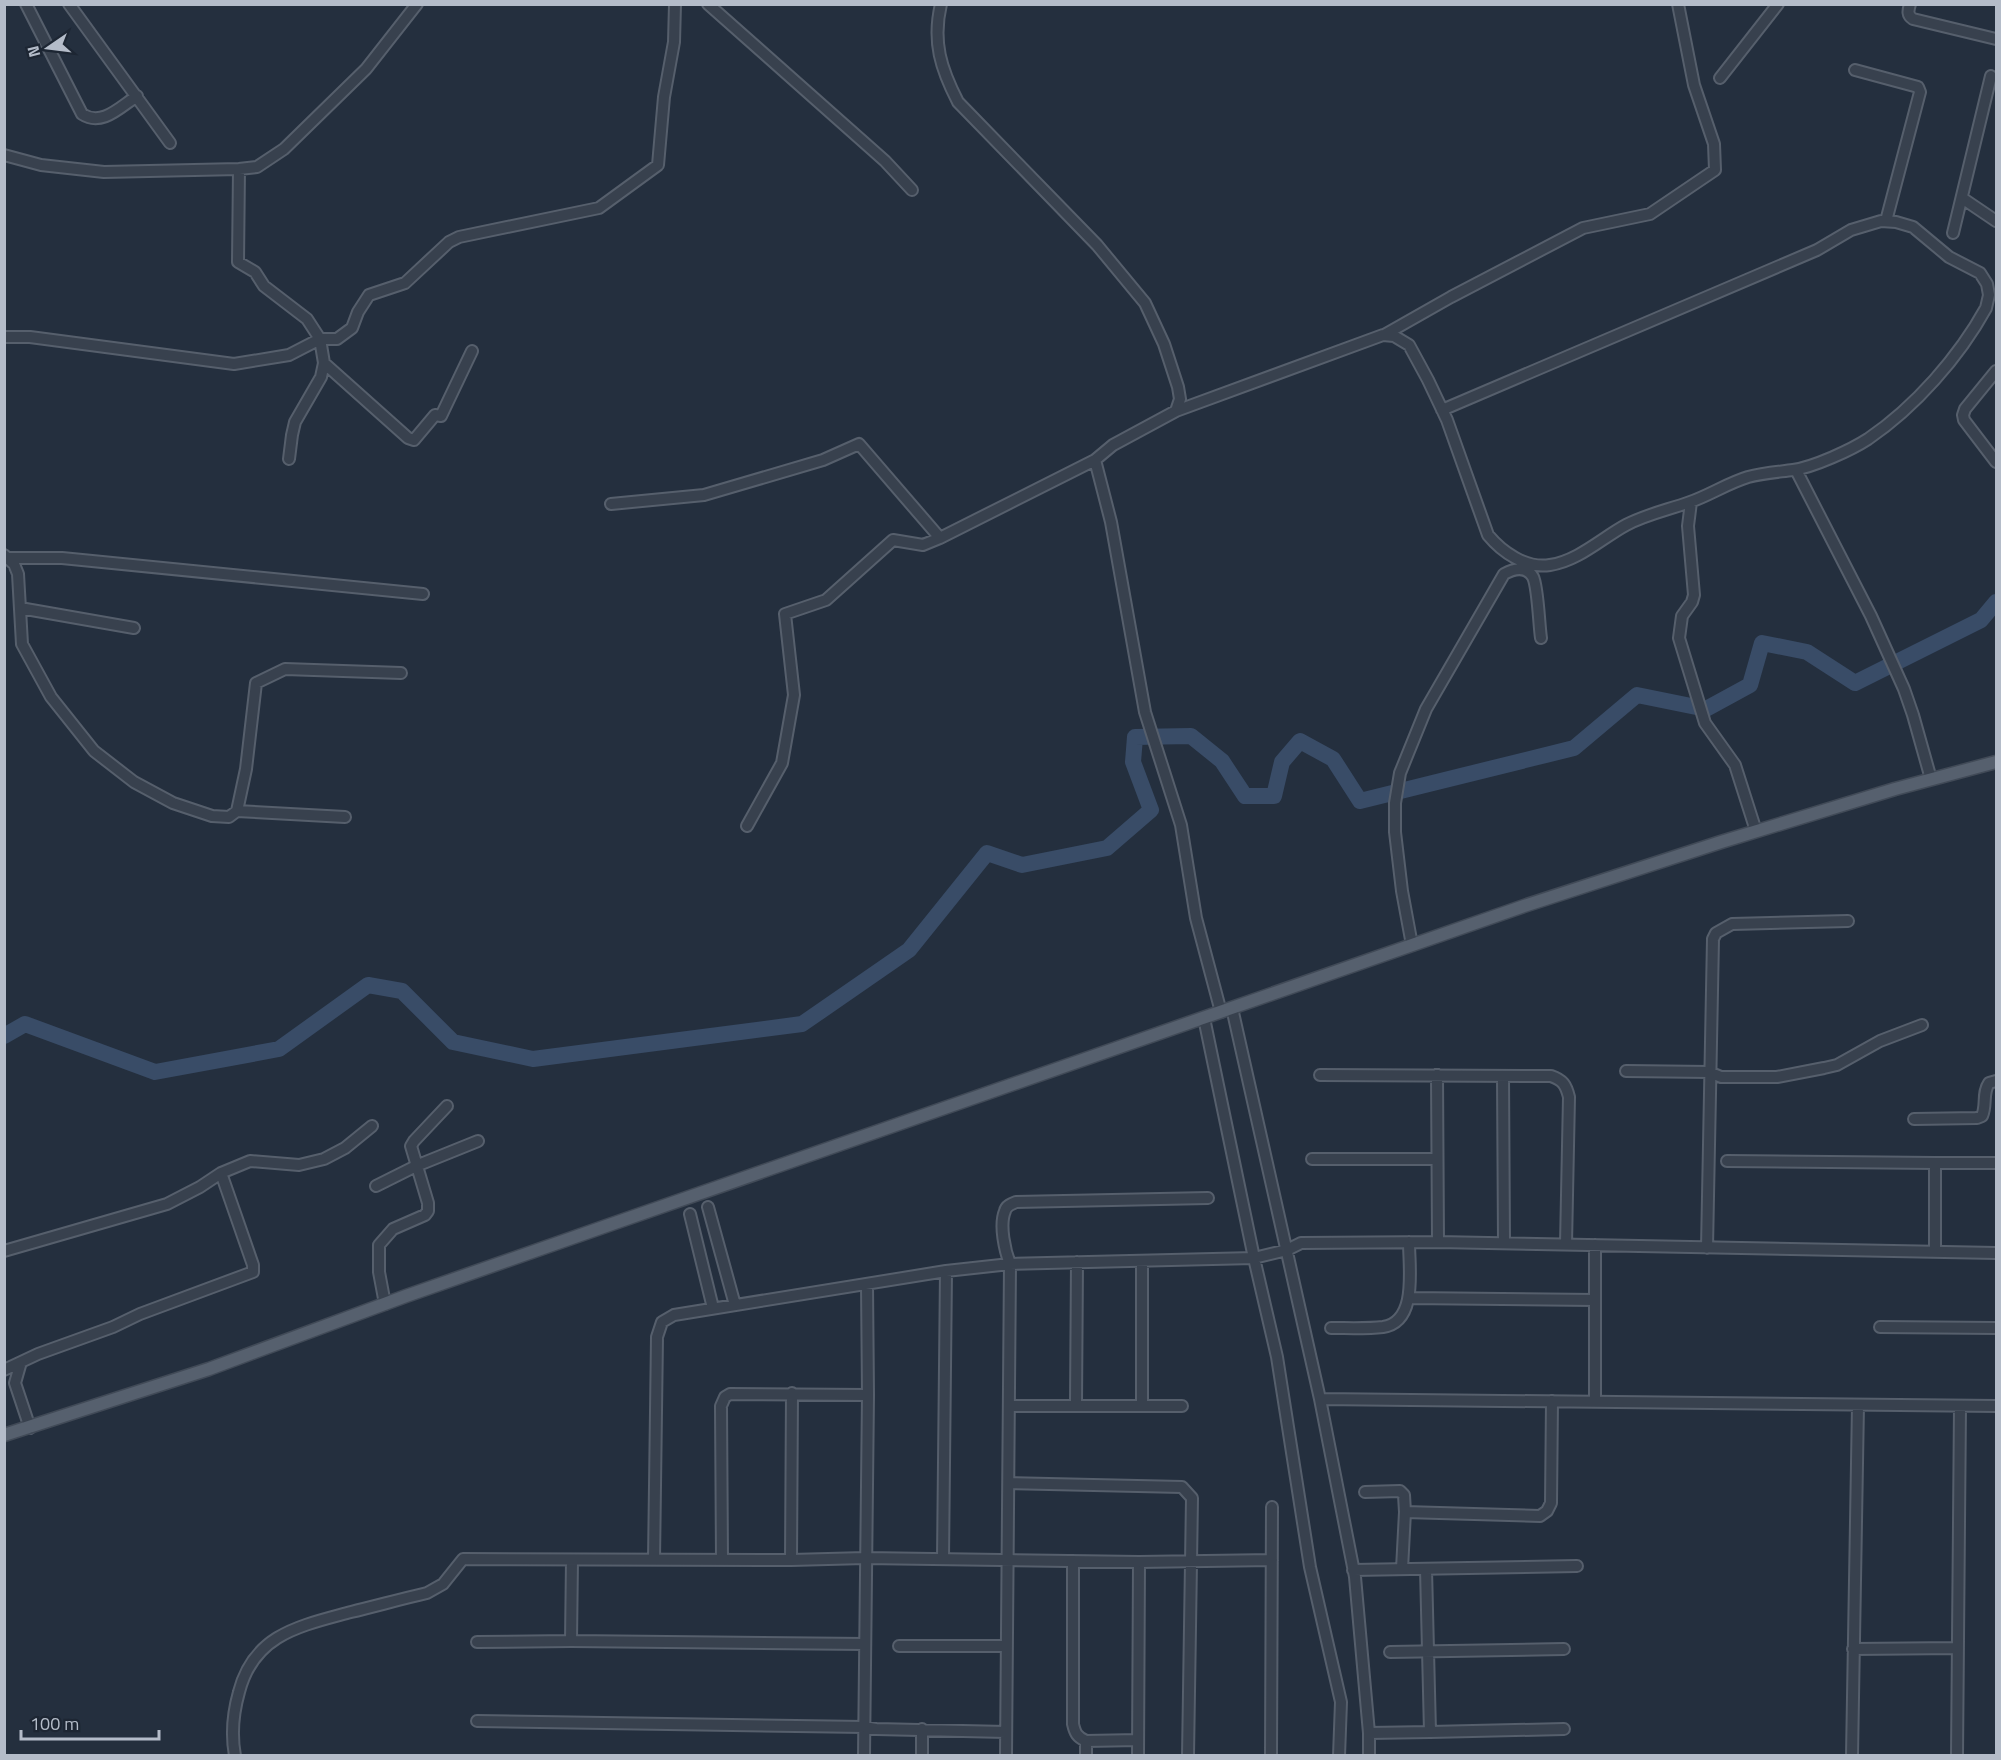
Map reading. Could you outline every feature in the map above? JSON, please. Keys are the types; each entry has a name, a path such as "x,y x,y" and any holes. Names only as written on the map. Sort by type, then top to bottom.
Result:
{"main road":[{"path":"4,1436 209,1368 385,1304 1524,906 1756,831 1996,762"}],"street":[{"path":"26,4 82,114 90,119 102,119 137,96"},
{"path":"69,4 170,143"},
{"path":"4,155 41,165 104,172 257,167 284,149 366,69 417,4"},
{"path":"4,337 30,337 234,364 289,356 320,339 337,339 352,328 358,312 369,295 405,283 449,242 459,237 599,208 658,165 664,97 674,42 675,4"},
{"path":"708,4 885,161 912,190"},
{"path":"941,4 936,35 939,55 946,80 958,102 1097,245 1145,303 1173,369 1180,399 1176,411"},
{"path":"747,825 782,763 794,695 785,614 826,600 892,540 923,545 940,538 1095,460 1113,445 1176,411 1383,335 1450,297 1583,228 1650,214 1715,170 1714,144 1694,85 1678,4"},
{"path":"1720,78 1778,4"},
{"path":"1910,4 1908,11 1913,20 1996,39"},
{"path":"1855,70 1918,87 1920,92 1886,221"},
{"path":"1953,233 1991,76"},
{"path":"239,169 238,262 255,272 264,286 307,319 320,339 324,363 321,377 296,422 289,459"},
{"path":"1962,198 1995,217"},
{"path":"1383,335 1394,336 1409,345 1442,410 1488,535 1497,547 1516,558 1529,564 1550,566 1570,559 1627,524 1653,513 1691,502 1748,477 1796,470 1855,447 1893,420 1938,376 1980,320 1989,295 1987,284 1980,273 1949,257 1913,227 1886,221 1872,223 1851,230 1817,250 1442,410"},
{"path":"1989,295 1996,286"},
{"path":"324,363 408,438 414,440 435,415 441,416 472,351"},
{"path":"1996,371 1965,409 1963,415 1964,420 1996,462"},
{"path":"611,504 704,495 823,460 859,444 940,538"},
{"path":"1095,460 1111,522 1145,712 1181,825 1196,918 1227,1010 1287,1250 1320,1399 1353,1570 1369,1733 1369,1755"},
{"path":"1796,470 1871,616 1904,689 1931,779"},
{"path":"1691,502 1688,526 1694,595 1682,616 1679,638 1705,723 1735,765 1756,831"},
{"path":"6,556 62,558 423,594"},
{"path":"6,556 14,564 18,574 22,644 51,697 94,751 134,782 173,803 212,816 229,817 237,811 345,817"},
{"path":"1412,945 1397,855 1395,803 1400,773 1426,709 1504,574 1512,569 1526,570 1534,578 1541,638"},
{"path":"20,608 134,628"},
{"path":"237,811 246,769 256,683 285,669 401,673"},
{"path":"1707,1248 1713,939 1716,933 1732,924 1848,921"},
{"path":"1204,1018 1277,1358 1310,1567 1341,1702 1339,1755"},
{"path":"1626,1071 1709,1072 1721,1077 1777,1077 1830,1067 1880,1041 1922,1025"},
{"path":"1320,1075 1551,1076 1561,1080 1567,1087 1569,1097 1566,1244"},
{"path":"1437,1075 1437,1242"},
{"path":"1503,1076 1504,1243"},
{"path":"1914,1119 1982,1116 1985,1111 1985,1089 1989,1083 1996,1081"},
{"path":"385,1304 379,1272 379,1245 393,1229 425,1215 428,1211 428,1203 411,1146 447,1106"},
{"path":"4,1251 167,1204 221,1173 250,1161 299,1165 324,1159 345,1148 372,1126"},
{"path":"376,1186 416,1166 478,1141"},
{"path":"1312,1159 1436,1160"},
{"path":"1727,1161 1996,1163"},
{"path":"1935,1163 1935,1252"},
{"path":"4,1370 38,1354 253,1272 253,1265 221,1173"},
{"path":"1006,1755 1010,1264 1005,1249 1005,1210 1016,1202 1208,1198"},
{"path":"708,1207 735,1305"},
{"path":"690,1214 713,1308"},
{"path":"1331,1328 1384,1327 1399,1320 1405,1312 1409,1298 1409,1242"},
{"path":"654,1560 657,1337 662,1322 674,1315 946,1271 1010,1264 1254,1258 1287,1250 1301,1243 1437,1242 1996,1253"},
{"path":"1595,1245 1595,1402"},
{"path":"1142,1261 1143,1406"},
{"path":"1076,1406 1077,1262"},
{"path":"943,1559 946,1271"},
{"path":"864,1755 867,1285"},
{"path":"1409,1298 1595,1300"},
{"path":"1880,1327 1996,1328"},
{"path":"21,1362 15,1383 30,1428"},
{"path":"791,1560 792,1393"},
{"path":"722,1560 722,1401 730,1394 868,1395"},
{"path":"1320,1399 1996,1407"},
{"path":"1405,1512 1540,1516 1547,1511 1551,1503 1552,1401"},
{"path":"1852,1755 1858,1405"},
{"path":"1010,1406 1182,1406"},
{"path":"1957,1755 1960,1406"},
{"path":"1009,1483 1182,1487 1192,1498 1188,1755"},
{"path":"1365,1492 1400,1491 1404,1495 1402,1569"},
{"path":"1271,1755 1272,1507"},
{"path":"235,1755 233,1711 241,1682 255,1657 275,1639 300,1626 427,1593 443,1584 463,1559 791,1560 865,1558 1139,1562 1272,1560"},
{"path":"571,1641 572,1560"},
{"path":"1073,1561 1073,1724 1075,1733 1086,1741 1138,1740"},
{"path":"1138,1755 1139,1562"},
{"path":"1353,1570 1577,1566"},
{"path":"1426,1569 1430,1732"},
{"path":"477,1642 865,1644"},
{"path":"899,1646 1007,1646"},
{"path":"1390,1652 1564,1648"},
{"path":"1853,1649 1958,1648"},
{"path":"477,1722 864,1727 1006,1732"},
{"path":"922,1729 922,1755"},
{"path":"1369,1733 1564,1729"},
{"path":"1086,1741 1086,1755"}],"waterway":[{"path":"4,1036 25,1024 155,1072 279,1049 368,985 402,991 453,1042 533,1059 802,1024 909,950 987,853 1022,865 1107,848 1151,810 1133,762 1135,737 1191,736 1222,761 1245,796 1274,796 1282,762 1300,741 1333,759 1360,801 1574,748 1637,695 1706,709 1750,685 1762,643 1807,652 1855,683 1981,620 1996,602"}]}
